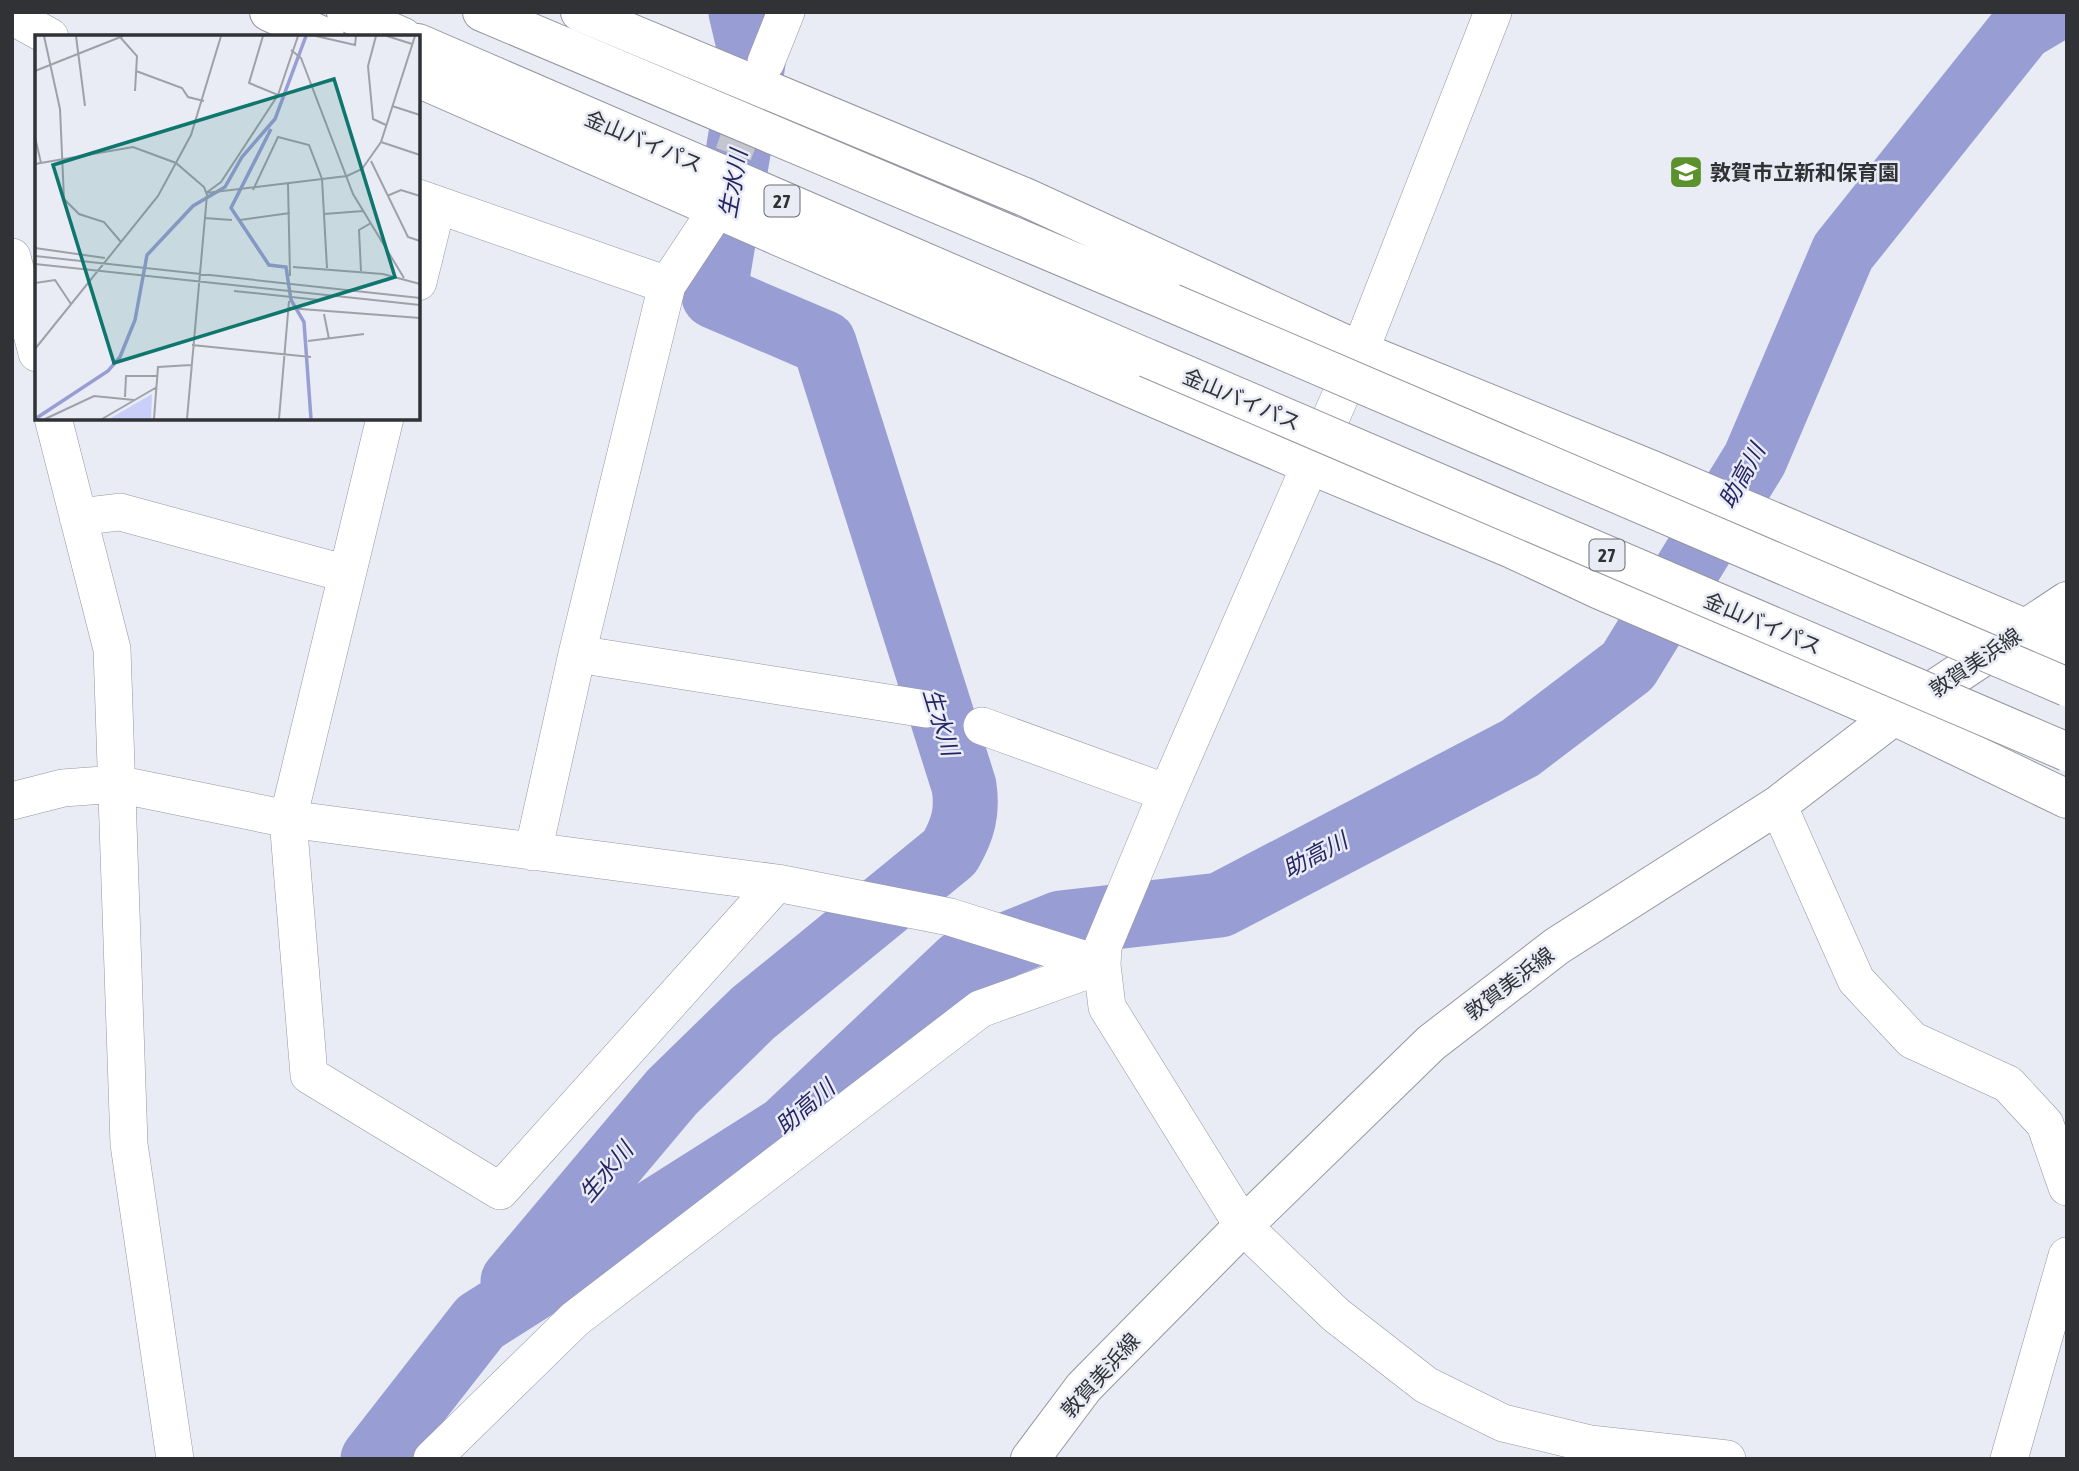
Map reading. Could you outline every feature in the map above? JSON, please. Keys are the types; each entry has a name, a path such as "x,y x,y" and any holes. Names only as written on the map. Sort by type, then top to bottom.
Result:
{"main road":[{"path":"270,12 321,35"},
{"path":"346,12 398,35"},
{"path":"482,12 1172,303 2067,687"},
{"path":"580,12 1027,198 1360,351 1650,469 2067,646"},
{"name":"金山バイパス","path":"420,44 2067,752"},
{"path":"420,79 780,237 1310,466 1512,549 1600,590 1894,716 2067,799"},
{"name":"敦賀美浜線","path":"1030,1459 1084,1387 1243,1226 1431,1043 1557,946 1778,805 1894,716 2067,601"}],"street":[{"path":"766,62 786,12"},
{"path":"1493,12 1360,351 1167,793 1102,955 1107,1007 1243,1226 1336,1315 1426,1385 1503,1423 1590,1444 1727,1459"},
{"path":"12,16 46,35"},
{"path":"420,266 428,202 667,285"},
{"path":"533,852 577,654 667,285 708,223"},
{"path":"12,257 35,345"},
{"path":"54,420 112,649 129,1144 175,1459"},
{"path":"385,420 288,819 309,1075 500,1191 777,883"},
{"path":"78,517 120,512 347,574"},
{"path":"577,654 926,709"},
{"path":"982,726 1167,793"},
{"path":"12,801 63,788 117,784 288,819 777,883 950,917 1102,955"},
{"path":"1778,805 1856,980 1912,1040 2008,1084 2045,1124 2067,1187"},
{"path":"432,1459 575,1319 980,1009 1102,955"},
{"path":"2009,1459 2067,1256"}],"waterway":[{"name":"生水川","path":"513,1281 672,1092 753,1013 950,852 963,820 964,786 824,343 714,296 753,63 741,12"},
{"name":"助高川","path":"373,1459 480,1322 786,1128 961,963 1061,923 1220,905 1520,748 1628,666 1755,459 1843,252 2022,28 2049,12"}],"tunnel":[{"path":"715,206 755,93"}],"place":[{"name":"敦賀市立新和保育園","path":"1686,172"}]}
